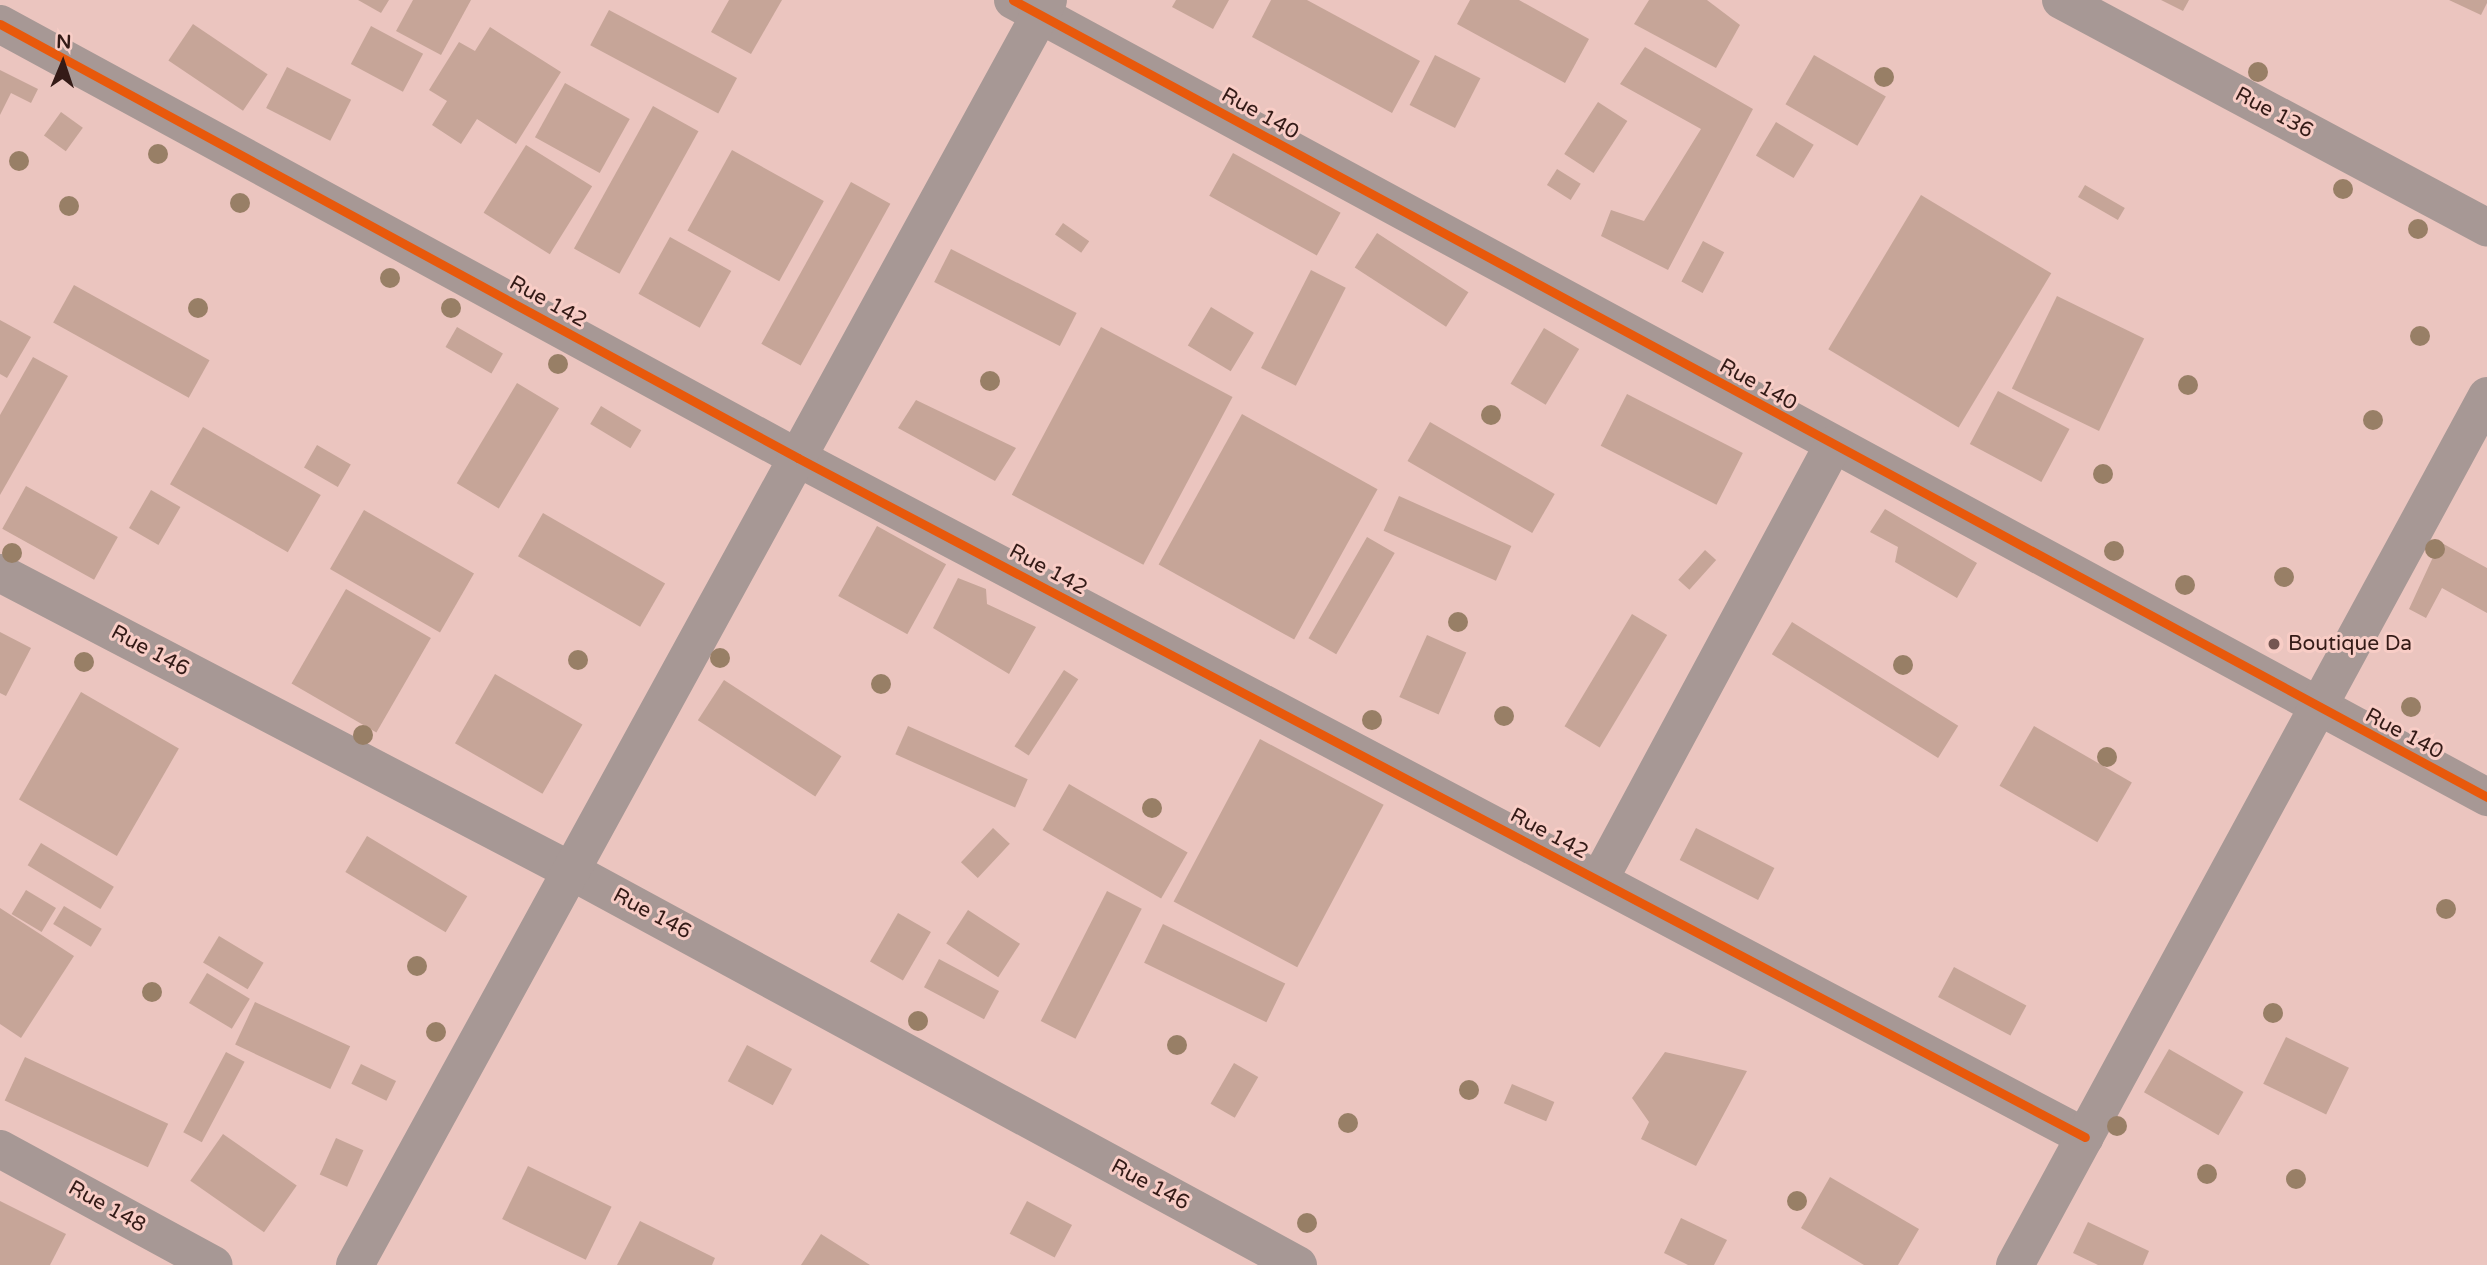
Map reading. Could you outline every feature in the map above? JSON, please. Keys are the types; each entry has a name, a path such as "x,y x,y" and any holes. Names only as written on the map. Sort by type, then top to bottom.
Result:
{"street":[{"name":"Rue 136","path":"2061,0 2487,227"},
{"name":"Rue 140","path":"1034,5 2317,709 2487,797"},
{"path":"355,1265 798,458 1034,5"},
{"name":"Rue 142","path":"0,24 798,458 2085,1137"},
{"path":"2015,1265 2487,396"},
{"path":"1599,880 1833,445"},
{"name":"Rue 146","path":"0,573 571,871 1298,1265"},
{"name":"Rue 148","path":"0,1149 214,1265"}],"building":[{"path":"358,0 389,0 381,13"},
{"path":"413,0 471,0 441,55 396,31"},
{"path":"729,0 782,0 751,54 711,32"},
{"path":"1176,0 1229,0 1213,29 1172,7"},
{"path":"1271,0 1307,0 1420,61 1392,113 1252,37"},
{"path":"1470,0 1519,0 1589,39 1565,83 1457,24"},
{"path":"1649,0 1707,0 1740,25 1716,68 1634,24"},
{"path":"2161,0 2189,0 2183,11"},
{"path":"2449,0 2487,0 2487,3 2481,15"},
{"path":"609,10 737,78 718,113 590,45"},
{"path":"193,24 268,74 243,111 168,60"},
{"path":"371,26 423,54 403,92 351,64"},
{"path":"490,27 561,72 516,144 477,119 461,144 432,125 447,101 429,90 459,42 475,51"},
{"path":"1645,47 1753,109 1668,270 1601,236 1611,210 1644,221 1701,129 1620,84"},
{"path":"1435,55 1480,78 1455,128 1410,105"},
{"path":"1814,55 1886,96 1857,146 1786,104"},
{"path":"287,67 351,100 330,141 266,108"},
{"path":"0,70 38,89 31,103 11,93 0,115"},
{"path":"565,83 630,119 600,173 535,137"},
{"path":"1598,102 1627,121 1594,173 1564,154"},
{"path":"653,106 698,131 619,274 574,249"},
{"path":"61,112 83,128 66,151 44,135"},
{"path":"1776,122 1814,145 1794,178 1756,155"},
{"path":"526,145 592,186 550,254 484,213"},
{"path":"732,150 824,201 779,281 687,230"},
{"path":"1233,153 1341,213 1317,255 1209,196"},
{"path":"1557,169 1581,184 1571,200 1547,185"},
{"path":"851,182 890,204 801,366 761,344"},
{"path":"2085,185 2125,208 2118,220 2078,197"},
{"path":"1921,195 2051,273 1959,428 1828,349"},
{"path":"1063,223 1089,241 1081,253 1055,234"},
{"path":"1377,233 1468,292 1446,327 1355,267"},
{"path":"670,237 731,271 700,328 638,294"},
{"path":"1703,241 1724,252 1703,293 1681,282"},
{"path":"951,249 1077,313 1060,346 934,282"},
{"path":"1311,270 1346,288 1296,386 1261,368"},
{"path":"74,285 210,360 189,398 53,323"},
{"path":"2057,296 2144,339 2099,431 2012,389"},
{"path":"1211,307 1254,333 1231,371 1188,346"},
{"path":"0,320 31,337 7,378 0,374"},
{"path":"457,327 503,354 491,373 446,347"},
{"path":"1101,327 1233,397 1143,565 1012,495"},
{"path":"1544,328 1579,349 1546,405 1511,384"},
{"path":"33,357 68,376 0,495 0,415"},
{"path":"517,383 559,408 499,509 457,483"},
{"path":"1998,391 2070,429 2041,482 1970,444"},
{"path":"1627,394 1743,453 1716,505 1601,446"},
{"path":"916,400 1016,448 995,481 898,428"},
{"path":"601,406 641,430 630,448 590,424"},
{"path":"1242,414 1378,489 1294,640 1159,564"},
{"path":"1430,422 1555,494 1532,533 1408,461"},
{"path":"203,427 321,495 288,552 170,484"},
{"path":"317,445 351,464 338,487 304,468"},
{"path":"26,486 118,537 94,580 2,529"},
{"path":"151,490 180,507 158,545 129,528"},
{"path":"1399,496 1511,546 1496,581 1384,531"},
{"path":"1885,509 1977,563 1957,598 1895,562 1898,547 1870,532"},
{"path":"364,510 474,574 440,632 330,569"},
{"path":"543,513 665,584 640,627 518,556"},
{"path":"877,526 946,564 907,634 838,596"},
{"path":"1367,537 1395,553 1336,654 1308,638"},
{"path":"2440,542 2487,568 2487,613 2442,588 2426,618 2409,609"},
{"path":"1705,550 1716,560 1689,590 1678,580"},
{"path":"958,578 986,589 987,604 1036,627 1009,674 933,628"},
{"path":"346,589 431,638 376,732 292,683"},
{"path":"1632,614 1667,635 1600,747 1565,726"},
{"path":"1792,622 1958,726 1938,758 1772,654"},
{"path":"0,632 31,648 6,696 0,693"},
{"path":"1427,635 1466,652 1439,715 1399,697"},
{"path":"1064,670 1078,679 1029,756 1014,746"},
{"path":"495,674 582,724 542,794 455,743"},
{"path":"724,680 841,756 815,797 698,720"},
{"path":"81,692 179,748 117,856 19,799"},
{"path":"908,726 1028,779 1015,808 895,754"},
{"path":"2034,726 2132,782 2097,842 2000,786"},
{"path":"1260,739 1384,805 1297,967 1174,901"},
{"path":"1069,784 1188,852 1161,898 1042,830"},
{"path":"993,828 1010,844 978,878 961,862"},
{"path":"1696,828 1774,868 1758,900 1680,860"},
{"path":"367,836 467,896 446,932 345,872"},
{"path":"41,843 114,887 100,909 28,865"},
{"path":"26,890 56,908 42,932 12,914"},
{"path":"1107,891 1142,909 1075,1039 1041,1021"},
{"path":"64,906 102,929 91,947 53,924"},
{"path":"0,908 74,956 21,1038 0,1024"},
{"path":"968,910 1020,944 998,977 946,944"},
{"path":"898,913 931,932 903,980 870,961"},
{"path":"1163,924 1285,984 1266,1022 1144,963"},
{"path":"219,936 264,963 248,989 203,963"},
{"path":"939,959 999,991 984,1019 924,987"},
{"path":"1954,967 2026,1005 2010,1036 1938,997"},
{"path":"207,973 250,999 232,1029 189,1003"},
{"path":"255,1002 350,1046 330,1089 235,1045"},
{"path":"2286,1037 2349,1068 2326,1114 2263,1084"},
{"path":"747,1045 792,1069 773,1105 728,1081"},
{"path":"2169,1049 2243,1092 2218,1135 2144,1092"},
{"path":"226,1052 245,1062 202,1142 183,1132"},
{"path":"1665,1052 1747,1071 1696,1166 1641,1139 1649,1122 1632,1098"},
{"path":"25,1057 168,1124 148,1167 5,1101"},
{"path":"1234,1063 1258,1077 1235,1118 1210,1104"},
{"path":"361,1064 396,1081 386,1101 351,1084"},
{"path":"1512,1084 1554,1102 1546,1121 1504,1103"},
{"path":"223,1134 297,1186 264,1232 190,1181"},
{"path":"336,1138 363,1150 347,1187 320,1175"},
{"path":"528,1166 612,1207 586,1260 502,1219"},
{"path":"1830,1177 1919,1229 1898,1265 1864,1265 1801,1228"},
{"path":"0,1201 66,1234 50,1265 0,1265"},
{"path":"1027,1201 1072,1225 1055,1258 1010,1234"},
{"path":"1681,1218 1727,1240 1714,1265 1688,1265 1664,1253"},
{"path":"640,1221 715,1258 712,1265 617,1265"},
{"path":"2088,1222 2149,1251 2143,1265 2098,1265 2073,1253"},
{"path":"821,1234 870,1265 801,1265"}],"cycle path":[{"path":"1013,0 2487,797"},
{"path":"0,24 798,458 2085,1137"}],"place":[{"name":"Boutique Da","path":"2274,644"}]}
